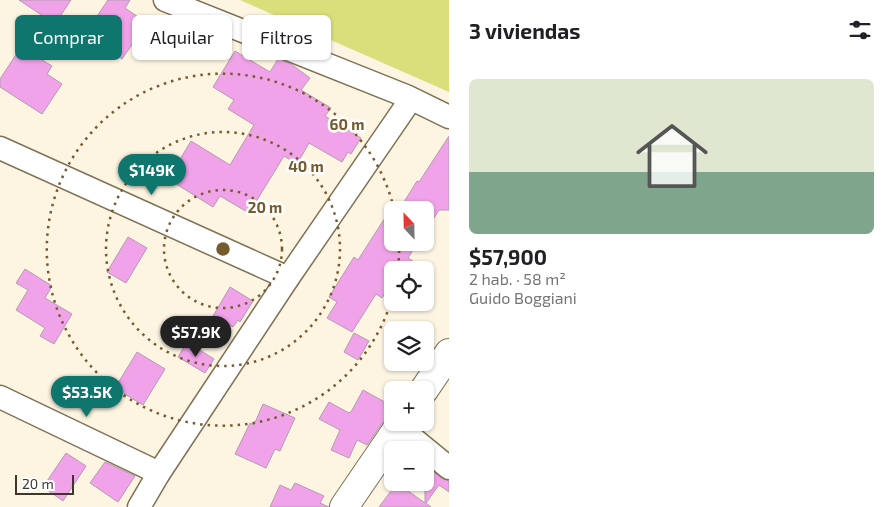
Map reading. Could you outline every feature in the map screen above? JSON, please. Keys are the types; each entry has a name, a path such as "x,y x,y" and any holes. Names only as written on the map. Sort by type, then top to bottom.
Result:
{"main road":[{"path":"430,381 449,352"},
{"path":"344,507 396,431"}],"street":[{"path":"166,0 449,117"},
{"path":"139,507 159,473 288,278 411,100"},
{"path":"0,148 288,278"},
{"path":"0,397 159,473"},
{"path":"407,431 449,468"}],"green space":[{"path":"240,0 449,0 449,92 331,40 331,15 274,15"}],"building":[{"path":"19,0 71,0 61,15 42,15"},
{"path":"108,0 130,0 125,8 135,15 132,15 132,45 122,59 122,15 98,15"},
{"path":"235,51 242,55 242,60 250,60 270,72 277,60 291,64 310,78 301,90 331,108 325,116 361,138 351,154 348,152 342,162 309,143 297,164 284,156 249,213 220,196 213,207 173,182 174,179 170,176 191,141 230,165 254,125 228,109 234,100 213,87 230,60 232,60"},
{"path":"15,56 15,60 42,60 52,66 47,74 62,84 42,114 0,87 0,79"},
{"path":"449,136 449,210 439,210 434,218 434,201 405,201 417,181 419,182"},
{"path":"384,219 384,251 412,251 408,258 413,261 384,261 384,295 382,298 376,294 352,332 327,318 337,302 329,297 354,257 358,260"},
{"path":"128,237 147,248 126,283 107,272"},
{"path":"25,269 52,286 45,298 72,314 54,344 40,336 45,328 16,310 28,290 16,283"},
{"path":"230,287 253,301 240,322 238,320 233,327 213,316"},
{"path":"354,333 369,341 358,360 344,352"},
{"path":"187,342 214,359 205,373 178,357"},
{"path":"137,352 165,369 143,405 115,388"},
{"path":"363,390 384,402 384,420 367,445 357,440 349,458 331,450 340,430 319,419 329,402 349,413"},
{"path":"263,404 295,418 280,451 275,449 266,468 235,454 250,423 254,425"},
{"path":"66,453 86,466 63,501 43,487"},
{"path":"105,462 135,476 118,502 90,483"},
{"path":"434,472 449,481 449,492 439,485 426,503 431,507 379,507 391,491 408,491 425,503 425,491 434,491"},
{"path":"295,483 324,496 320,503 329,507 270,507 280,485 291,490"}]}
